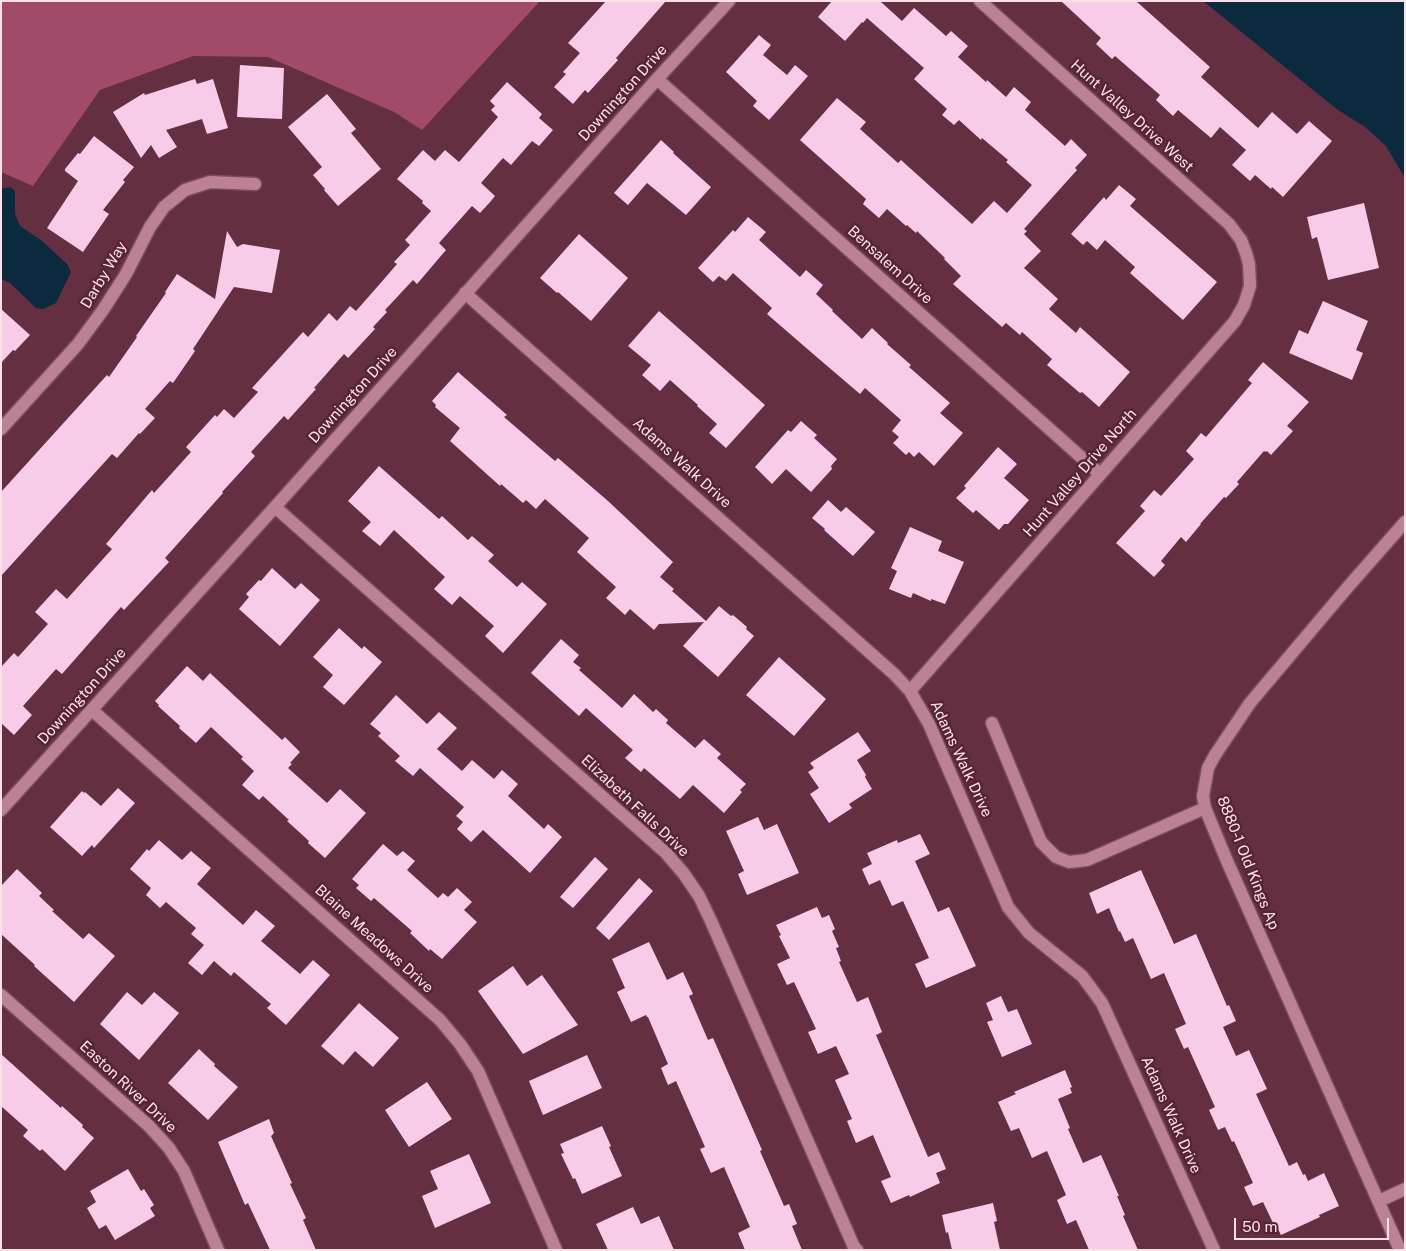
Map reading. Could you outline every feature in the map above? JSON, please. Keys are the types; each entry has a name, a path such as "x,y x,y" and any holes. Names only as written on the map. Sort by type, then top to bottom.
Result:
{"street":[{"name":"Downington Drive","path":"1,810 729,1"},
{"name":"Hunt Valley Drive West","path":"980,1 1230,224 1241,240 1249,264"},
{"name":"Bensalem Drive","path":"657,79 1100,474"},
{"name":"Darby Way","path":"1,428 78,344 104,310 126,274 150,227 164,207 185,190 210,182 255,184"},
{"name":"Hunt Valley Drive North","path":"910,691 1235,321 1244,305 1250,286 1249,264"},
{"name":"Adams Walk Drive","path":"466,293 887,667 910,691 929,724 1008,907 1029,933 1082,976 1102,1003 1214,1250"},
{"name":"Elizabeth Falls Drive","path":"275,507 666,853 684,874 699,896 711,921 854,1247 857,1250"},
{"name":"8880-1 Old Kings Ap","path":"1400,1250 1227,861 1205,808 1203,796 1208,768 1250,703 1405,522"},
{"name":"Blaine Meadows Drive","path":"92,710 440,1020 460,1044 478,1071 556,1250"},
{"path":"992,722 1042,842 1056,857 1069,862 1087,860 1205,808"},
{"name":"Easton River Drive","path":"1,995 149,1126 169,1148 184,1171 218,1250"},
{"path":"1379,1201 1405,1189"}],"shaded area":[{"path":"1,1 540,1 422,130 394,112 268,57 193,56 100,90 33,186 1,172"}],"water":[{"path":"1203,1 1405,1 1405,178 1386,146 1365,127 1338,110"},
{"path":"10,187 15,191 15,214 20,226 42,241 67,264 71,272 56,303 43,309 36,308 10,283 1,279 1,189"}],"building":[{"path":"606,1 666,1 616,58 618,60 588,93 585,90 573,104 554,87 566,74 563,72 580,53 568,43"},
{"path":"832,1 882,1 902,21 914,8 946,36 951,31 968,46 958,57 986,82 987,80 1006,97 1014,87 1031,102 1025,110 1065,146 1071,139 1087,155 1075,168 1077,170 1024,229 1027,231 1024,234 1041,251 1024,268 1058,299 1049,309 1076,333 1080,327 1130,372 1099,407 1047,365 1052,359 1022,332 1020,335 1006,323 1002,327 953,284 961,276 917,231 916,233 906,226 887,209 879,218 863,204 866,199 800,140 837,98 866,122 860,129 898,163 901,160 972,224 994,201 1007,213 1032,185 1006,162 1008,160 982,138 981,140 959,120 954,125 942,115 947,109 914,79 924,68 867,18 845,41 818,17"},
{"path":"1061,1 1136,1 1210,67 1201,77 1258,128 1272,112 1297,134 1309,121 1332,141 1283,197 1255,175 1250,181 1232,165 1246,150 1220,127 1211,138 1178,110 1173,116 1156,100 1160,95 1115,56 1112,59 1096,44 1101,38"},
{"path":"759,35 771,45 763,55 787,75 795,65 808,76 769,120 753,106 757,101 726,72"},
{"path":"240,65 284,68 282,119 237,117"},
{"path":"195,79 197,84 213,79 228,128 207,134 202,119 166,130 177,147 159,158 151,145 141,158 113,112 144,93 145,95"},
{"path":"507,82 542,114 539,118 553,130 539,146 532,141 511,165 503,158 481,183 495,196 491,201 480,213 472,206 439,243 446,250 417,284 413,280 385,310 387,312 373,327 375,329 348,358 344,354 288,420 284,416 251,452 255,456 165,558 169,562 124,610 121,607 62,674 56,669 23,706 32,715 14,735 1,723 1,667 14,653 18,657 48,624 35,612 56,589 67,599 112,549 106,544 152,490 154,493 191,452 186,447 215,415 217,417 224,409 234,418 258,392 252,388 303,332 308,337 329,313 337,321 350,306 356,311 397,264 394,262 410,245 405,240 431,211 422,203 423,201 397,179 423,150 435,161 445,150 459,162 498,117 491,110 495,106 490,101"},
{"path":"327,94 356,129 351,133 381,169 338,206 313,175 322,167 288,127"},
{"path":"94,136 134,167 103,210 109,214 83,252 47,228 78,181 65,169"},
{"path":"661,140 711,187 686,215 647,183 628,205 614,193"},
{"path":"1119,185 1136,199 1130,206 1217,282 1183,320 1130,273 1135,267 1105,240 1097,250 1087,241 1083,245 1071,234 1104,197 1106,200"},
{"path":"1364,203 1379,268 1328,280 1317,237 1312,239 1307,217"},
{"path":"748,217 766,232 759,240 800,277 806,270 823,285 816,294 862,339 872,328 911,365 909,367 950,403 940,413 963,433 934,466 919,452 914,457 909,452 906,455 893,443 899,437 892,431 901,420 865,388 860,394 767,314 772,308 733,273 726,281 719,276 713,282 698,268 733,230 735,232"},
{"path":"227,231 237,247 243,244 280,250 272,293 234,287 173,383 170,381 145,409 155,418 117,458 112,454 1,576 1,492 107,375 109,377 177,274 215,299"},
{"path":"579,234 628,278 591,321 540,278"},
{"path":"1323,301 1368,321 1356,350 1363,353 1352,380 1289,353 1299,330 1308,334"},
{"path":"1,309 30,335 1,363"},
{"path":"659,311 765,405 726,448 709,433 717,424 670,380 660,391 642,375 651,365 628,346"},
{"path":"1263,362 1309,402 1287,426 1293,431 1271,455 1264,451 1237,482 1239,484 1226,498 1224,497 1186,542 1181,537 1161,561 1165,565 1154,577 1116,543 1145,511 1140,506 1154,490 1161,496 1194,459 1186,451 1201,433 1206,437 1252,383 1248,380"},
{"path":"458,372 507,415 504,417 555,461 558,458 608,501 673,562 660,577 674,589 672,591 706,621 719,606 747,627 746,629 754,636 718,677 683,646 704,622 659,624 654,630 630,609 625,615 606,598 616,587 577,552 589,538 545,499 536,509 526,500 523,503 501,484 500,486 450,441 460,428 435,407 436,405 432,401"},
{"path":"801,421 817,435 814,438 837,459 831,466 832,469 811,492 786,469 772,484 755,467 788,430 791,432"},
{"path":"998,447 1017,464 1004,478 1029,500 1008,524 1004,524 999,530 976,510 973,513 956,498"},
{"path":"379,466 439,519 442,516 468,540 472,536 494,555 488,561 517,587 522,582 547,604 503,653 485,636 494,626 460,596 452,605 434,589 445,577 394,530 380,546 362,531 371,522 348,501"},
{"path":"828,500 841,512 846,507 875,532 853,556 812,518"},
{"path":"910,527 942,541 938,551 964,562 945,604 931,599 931,601 913,593 911,598 889,589 897,571 891,568"},
{"path":"272,568 295,589 301,583 320,600 280,646 239,609 249,597 246,594"},
{"path":"339,628 362,649 364,646 382,662 344,705 323,687 333,675 313,657"},
{"path":"561,639 579,655 573,662 581,668 579,670 622,708 634,694 653,712 656,709 668,720 666,723 695,748 704,739 721,754 717,758 746,784 740,790 742,792 724,813 693,785 680,799 644,768 641,772 625,758 633,750 586,708 579,716 531,673"},
{"path":"779,657 826,699 794,736 746,695"},
{"path":"187,666 203,681 210,673 282,740 285,737 300,752 288,768 327,803 340,789 366,813 325,858 263,796 259,800 242,785 254,771 241,759 243,757 211,727 196,743 158,706 155,701"},
{"path":"396,695 427,724 439,712 457,728 437,749 462,771 472,760 494,779 502,770 518,784 508,796 544,829 548,824 562,837 530,873 483,830 471,842 457,829 463,822 456,816 464,807 420,768 413,776 395,761 400,756 378,736 381,733 370,724"},
{"path":"858,732 871,751 857,760 872,789 849,804 852,808 829,823 810,794 819,788 808,772 814,768 810,763"},
{"path":"118,788 135,803 94,848 92,845 82,856 50,827 82,791 101,806"},
{"path":"758,817 764,830 777,824 799,873 747,895 738,874 744,871 726,831"},
{"path":"920,834 930,854 915,861 938,912 949,907 976,966 926,988 915,964 929,958 903,901 892,906 880,880 869,885 862,869 872,864 867,853 897,840 898,843"},
{"path":"159,840 182,860 191,851 211,868 197,884 243,925 256,910 275,926 261,941 300,974 313,960 330,975 286,1025 267,1008 271,1004 234,972 231,976 214,961 202,975 188,963 204,945 191,934 196,928 166,902 160,908 146,895 151,888 130,869 147,849 149,851"},
{"path":"383,844 397,856 403,851 415,861 407,870 438,898 443,893 448,897 457,888 472,902 464,910 477,922 442,959 430,949 429,951 410,933 412,931 374,898 371,901 356,888 359,885 352,879"},
{"path":"595,857 608,869 573,908 560,897"},
{"path":"17,869 42,893 39,896 54,910 52,911 83,939 89,933 115,956 74,1002 1,934 1,886"},
{"path":"1141,870 1174,944 1196,934 1227,1006 1229,1005 1236,1021 1223,1027 1236,1056 1249,1050 1267,1089 1256,1094 1289,1166 1297,1162 1308,1181 1324,1173 1339,1206 1281,1235 1263,1202 1253,1206 1244,1187 1253,1183 1234,1141 1232,1142 1225,1127 1218,1130 1209,1110 1215,1107 1188,1047 1184,1049 1175,1029 1186,1024 1164,973 1151,979 1133,938 1125,942 1109,908 1097,914 1089,893"},
{"path":"639,878 653,891 609,940 596,928"},
{"path":"817,907 822,918 829,915 835,929 832,931 839,947 836,948 841,961 839,962 857,1002 868,997 882,1032 876,1035 928,1157 939,1152 946,1169 936,1173 940,1183 910,1197 909,1195 891,1203 881,1181 891,1177 873,1135 856,1143 847,1121 852,1119 835,1080 849,1074 836,1046 818,1054 808,1032 816,1029 794,982 787,985 777,964 790,958 779,936 781,935 776,925"},
{"path":"649,942 667,980 683,972 693,994 689,996 708,1040 713,1038 762,1150 760,1151 784,1206 789,1204 797,1224 792,1226 802,1250 745,1250 738,1233 750,1227 724,1167 711,1173 700,1149 705,1147 676,1081 668,1085 661,1068 668,1064 648,1017 646,1015 631,1022 617,992 625,988 612,959"},
{"path":"513,966 527,986 542,975 578,1025 523,1054 478,991"},
{"path":"127,992 142,1005 154,992 179,1013 139,1060 100,1024"},
{"path":"1001,996 1008,1012 1017,1009 1032,1044 1002,1057 987,1022 993,1020 986,1003"},
{"path":"359,1003 399,1038 373,1067 355,1051 343,1065 321,1046"},
{"path":"199,1049 215,1064 214,1066 238,1087 208,1120 168,1083"},
{"path":"1,1054 61,1108 62,1106 94,1138 65,1171 42,1149 40,1151 23,1136 28,1130 1,1106"},
{"path":"587,1055 602,1088 543,1115 529,1081"},
{"path":"1065,1070 1072,1087 1070,1088 1072,1093 1058,1099 1070,1128 1068,1129 1083,1163 1101,1155 1119,1196 1117,1196 1125,1215 1123,1216 1138,1250 1089,1250 1076,1220 1067,1224 1057,1200 1066,1195 1047,1151 1032,1158 1019,1128 1011,1131 998,1102 1016,1094 1014,1092"},
{"path":"427,1082 452,1119 409,1147 385,1110"},
{"path":"269,1119 274,1133 271,1136 306,1218 303,1220 316,1250 270,1250 248,1203 245,1205 218,1142"},
{"path":"602,1126 622,1176 582,1194 561,1154 564,1153 560,1144"},
{"path":"469,1154 491,1203 435,1228 422,1196 438,1189 430,1171"},
{"path":"128,1169 141,1191 144,1189 154,1205 150,1208 155,1216 115,1240 106,1225 99,1229 87,1208 96,1202 90,1191"},
{"path":"993,1203 997,1221 994,1222 1000,1250 952,1250 942,1215"},
{"path":"633,1207 641,1224 659,1216 674,1250 608,1250 596,1224"}]}
